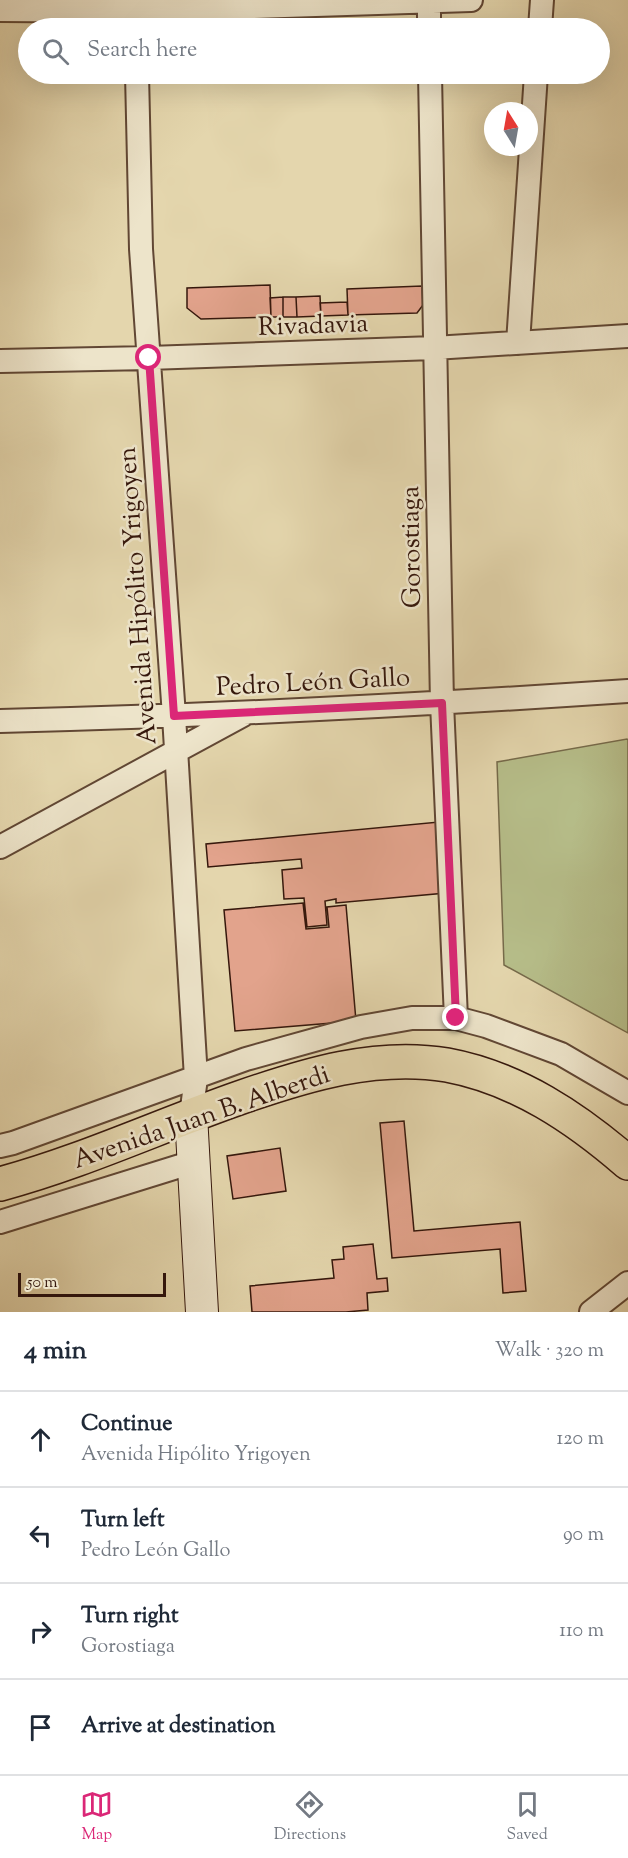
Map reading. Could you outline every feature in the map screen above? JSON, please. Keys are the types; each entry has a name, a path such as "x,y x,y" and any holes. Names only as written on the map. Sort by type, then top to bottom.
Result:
{"highway":[{"name":"Avenida Juan B. Alberdi","path":"0,1184 88,1155 280,1084 366,1064 394,1062 428,1063 461,1068 533,1095 588,1129 628,1163"}],"street":[{"path":"0,10 137,13 471,0"},
{"path":"541,18 542,0"},
{"path":"429,2 429,18"},
{"name":"Avenida Hipólito Yrigoyen","path":"137,84 141,249 174,716 196,1078 191,1115"},
{"name":"Gorostiaga","path":"430,84 442,703 456,1018"},
{"path":"518,343 535,84"},
{"name":"Rivadavia","path":"0,361 434,348 628,336"},
{"name":"Pedro León Gallo","path":"0,721 247,713 628,691"},
{"path":"0,847 247,713"},
{"path":"0,1146 246,1059 360,1027 412,1018 456,1018 486,1026 561,1054 628,1093"},
{"path":"191,1115 202,1312"},
{"path":"0,1221 193,1162"},
{"path":"591,1312 628,1283"}],"green space":[{"path":"627,739 628,1033 504,965 497,762"}],"building":[{"path":"270,285 271,317 201,319 187,308 187,288"},
{"path":"422,286 423,305 417,313 348,315 347,289"},
{"path":"320,296 321,316 297,317 296,297"},
{"path":"283,297 296,297 297,317 283,317"},
{"path":"283,297 283,317 271,317 270,298"},
{"path":"347,302 348,315 321,316 320,303"},
{"path":"439,822 446,893 336,903 336,899 325,901 327,925 307,927 304,898 284,899 282,870 302,868 301,859 208,867 206,844"},
{"path":"303,903 306,929 329,927 327,907 346,905 356,1021 235,1031 224,910"},
{"path":"404,1121 414,1231 520,1222 526,1291 503,1293 500,1249 392,1258 380,1123"},
{"path":"280,1148 286,1191 233,1199 227,1156"},
{"path":"373,1244 377,1279 387,1278 388,1291 367,1293 368,1310 252,1312 250,1286 334,1278 332,1260 344,1259 343,1247"}],"route":[{"path":"149,358 174,716 442,703 456,1018"}]}
